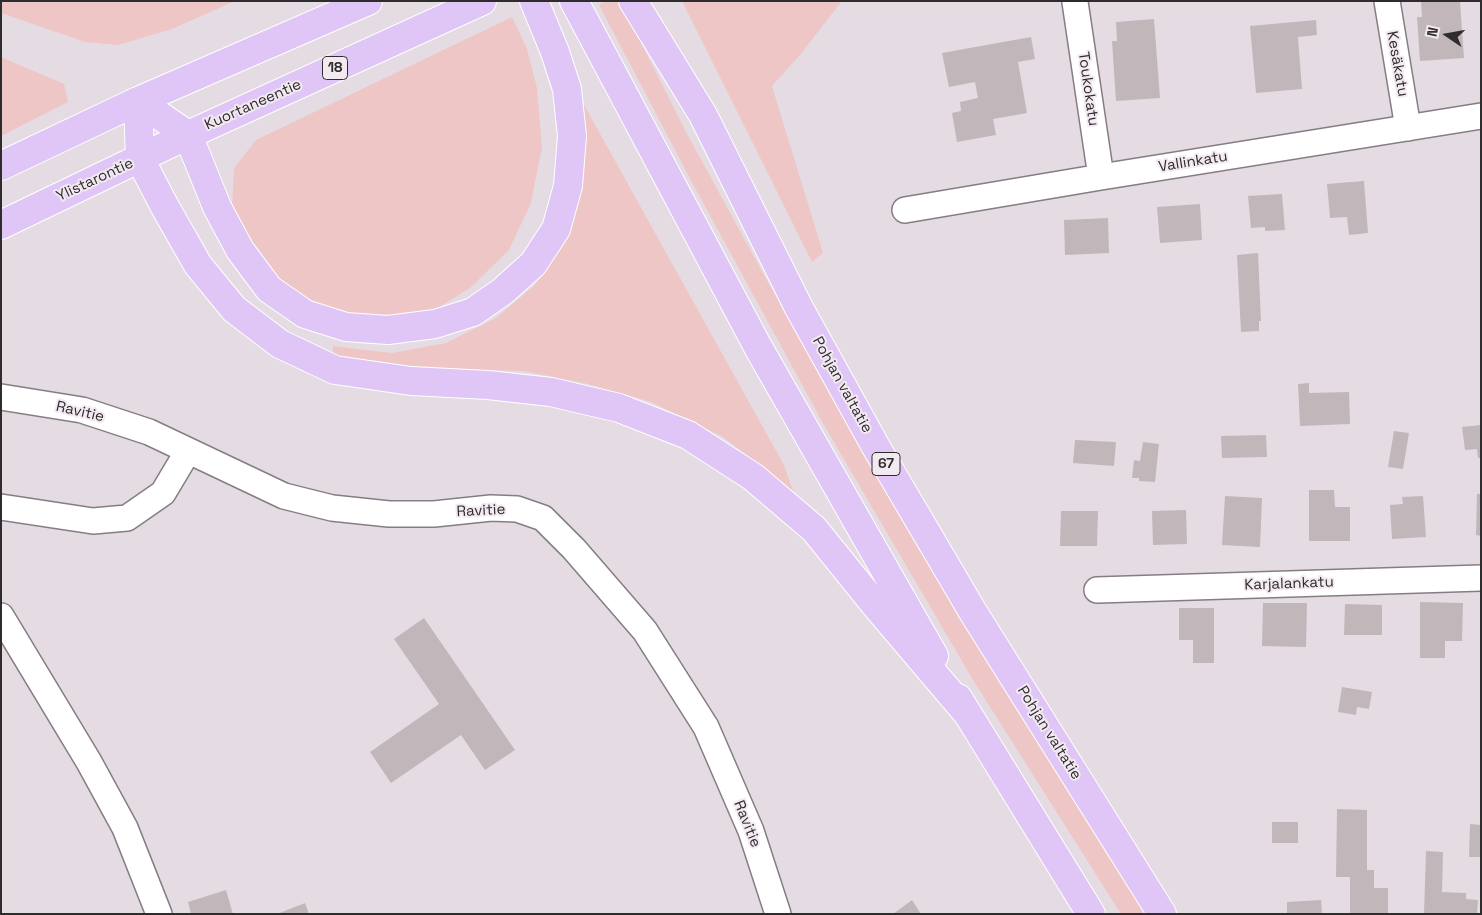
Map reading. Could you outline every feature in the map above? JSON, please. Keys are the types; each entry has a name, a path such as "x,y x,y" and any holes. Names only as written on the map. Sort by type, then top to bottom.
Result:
{"highway":[{"path":"1,166 138,101 368,1"},
{"name":"Kuortaneentie","path":"188,135 482,1"},
{"path":"138,101 188,135 222,215 240,250 269,289 305,314 346,327 388,330 435,324 473,312 503,291 534,264 556,229 568,186 572,136 566,89 547,30 534,1"},
{"name":"Pohjan valtatie","path":"633,1 703,115 798,308 876,447 973,612 1162,914"},
{"path":"656,1 703,115"},
{"path":"577,8 758,347 967,713 1091,914"},
{"path":"138,101 140,159 198,265 234,309 280,344 335,370 411,381 488,385 551,392 619,408 688,435 753,477 814,529 967,713"},
{"name":"Ylistarontie","path":"1,224 188,135"}],"street":[{"name":"Kesäkatu","path":"1387,1 1408,128"},
{"name":"Toukokatu","path":"1076,2 1101,177"},
{"name":"Vallinkatu","path":"905,210 1481,116"},
{"name":"Ravitie","path":"1,397 82,410 149,432 284,496 332,508 389,514 434,514 490,508 517,509 543,518 574,549 645,631 706,727 752,831 778,914"},
{"path":"1,507 93,521 127,518 163,493 188,450"},
{"name":"Karjalankatu","path":"1097,590 1481,578"},
{"path":"1,616 89,762 121,820 158,914"}],"shaded area":[{"path":"1,1 235,1 172,29 118,45 85,42 1,13"},
{"path":"605,1 620,1 686,132 866,455 1148,914 1121,914 973,680 824,425 694,186 599,5"},
{"path":"682,1 842,1 800,55 772,86 823,253 812,262"},
{"path":"512,17 527,49 537,88 542,147 531,203 509,250 470,288 428,314 371,319 322,306 281,283 253,245 232,206 234,168 256,140"},
{"path":"1,57 64,84 68,102 1,136"},
{"path":"578,94 784,465 793,491 723,437 651,402 588,384 524,371 388,368 333,356 333,346 392,353 446,343 496,318 535,285 558,251 574,209 585,159"}],"building":[{"path":"1421,1 1460,1 1464,58 1420,61 1417,17 1422,17"},
{"path":"1154,19 1160,98 1116,101 1112,41 1117,41 1116,22"},
{"path":"1316,20 1317,35 1298,37 1302,89 1256,93 1250,26"},
{"path":"1031,37 1035,59 1018,62 1027,113 993,119 996,135 957,142 952,113 961,111 960,102 978,98 975,82 949,87 942,53"},
{"path":"1364,181 1368,233 1349,235 1347,217 1330,218 1327,184"},
{"path":"1282,194 1285,230 1265,231 1265,227 1251,228 1248,196"},
{"path":"1200,204 1202,240 1160,243 1157,207"},
{"path":"1108,218 1109,253 1065,255 1064,220"},
{"path":"1258,253 1261,321 1259,321 1259,331 1241,332 1237,255"},
{"path":"1309,383 1309,393 1349,392 1350,424 1300,426 1298,384"},
{"path":"1481,425 1481,458 1478,458 1477,449 1465,450 1462,427"},
{"path":"1394,431 1409,433 1403,469 1388,467"},
{"path":"1266,435 1267,457 1222,458 1221,436"},
{"path":"1075,440 1116,442 1114,466 1073,463"},
{"path":"1143,442 1159,444 1155,482 1139,481 1139,478 1132,478 1134,460 1140,461"},
{"path":"1309,490 1334,490 1335,507 1350,507 1350,541 1309,541"},
{"path":"1477,494 1481,494 1481,536 1476,535"},
{"path":"1225,496 1262,498 1260,547 1222,545"},
{"path":"1423,496 1426,537 1392,539 1390,505 1403,504 1402,497"},
{"path":"1186,510 1187,544 1153,545 1152,511"},
{"path":"1061,511 1098,511 1097,546 1060,546"},
{"path":"1420,602 1463,603 1462,641 1445,641 1445,658 1420,658"},
{"path":"1263,603 1307,603 1306,647 1262,646"},
{"path":"1345,604 1382,605 1382,635 1344,635"},
{"path":"1179,608 1214,608 1214,663 1193,663 1193,640 1179,640"},
{"path":"424,618 515,750 485,770 461,735 391,783 370,752 439,704 394,639"},
{"path":"1342,687 1372,692 1369,709 1357,707 1356,715 1338,712"},
{"path":"1337,809 1367,810 1367,870 1374,870 1374,888 1388,888 1388,914 1350,914 1350,877 1336,877"},
{"path":"1272,822 1298,822 1298,843 1272,843"},
{"path":"1470,824 1481,825 1481,857 1469,857"},
{"path":"1426,851 1443,852 1442,892 1466,893 1466,899 1478,900 1477,914 1424,914"},
{"path":"226,890 233,914 191,914 188,902"},
{"path":"912,900 921,914 893,914"},
{"path":"1321,900 1322,914 1287,914 1287,902"},
{"path":"305,903 309,914 277,914"}]}
